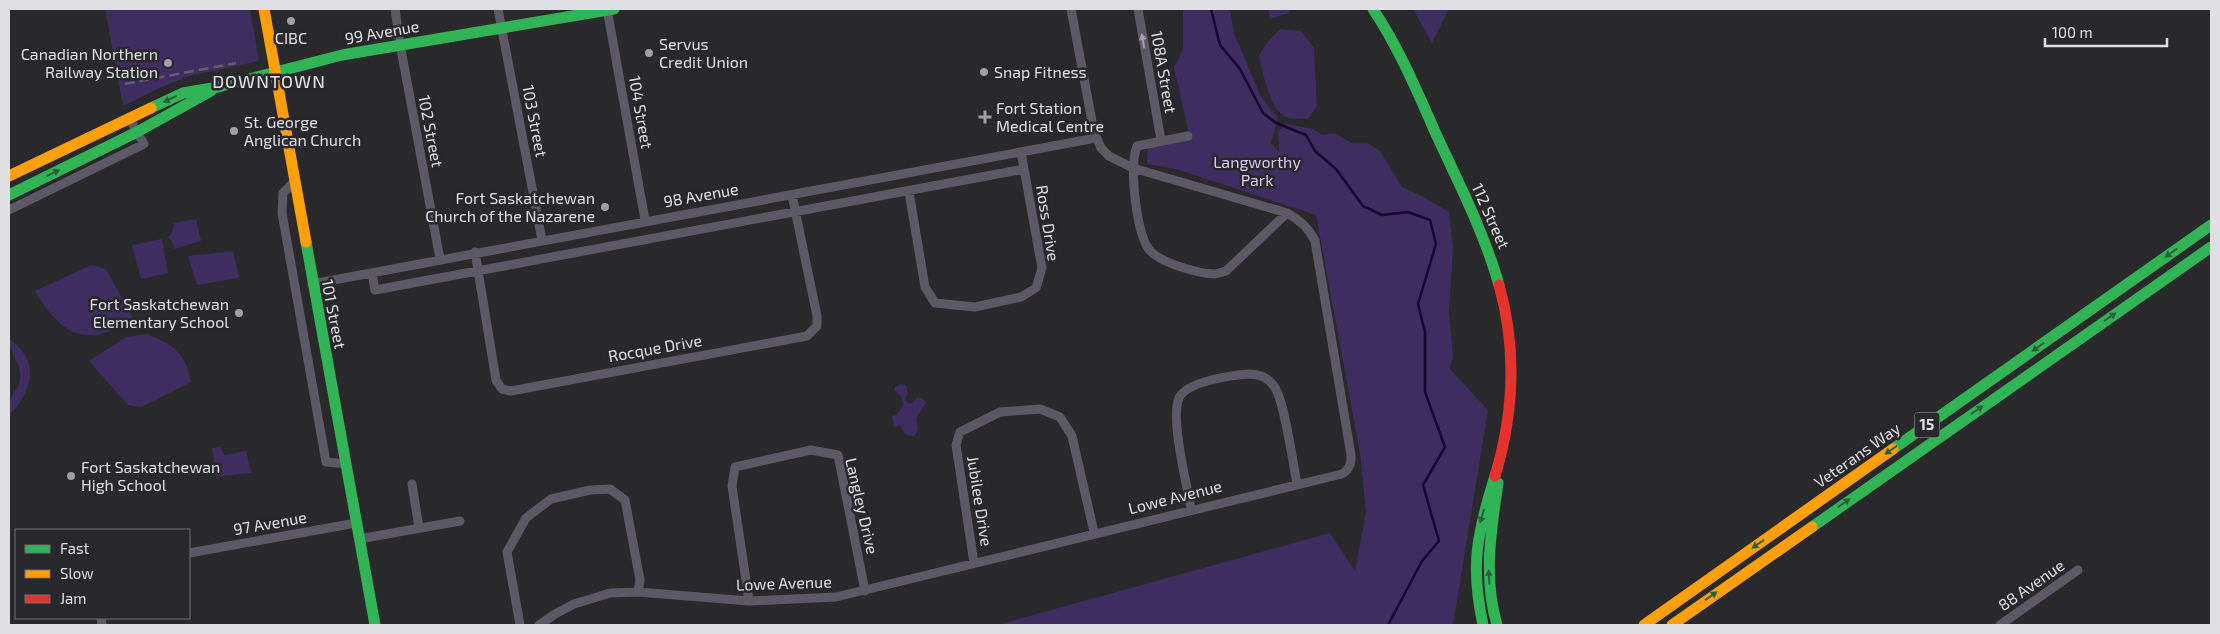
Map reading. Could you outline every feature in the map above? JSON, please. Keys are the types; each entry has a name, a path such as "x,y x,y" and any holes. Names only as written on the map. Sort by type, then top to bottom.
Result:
{"main road":[{"name":"101 Street","path":"264,9 312,284 375,625"},
{"name":"99 Avenue","path":"9,176 183,93 218,88 275,71 400,44 609,9"},
{"name":"112 Street","path":"1373,9 1403,62 1487,247 1502,287 1510,323 1513,358 1512,397 1502,453 1488,562 1490,598 1497,625"},
{"name":"99 Avenue","path":"9,195 138,132 218,88"},
{"name":"Veterans Way","path":"1644,625 2211,225"},
{"name":"Veterans Way","path":"1672,625 2211,247"},
{"name":"112 Street","path":"1483,625 1475,585 1475,549 1482,513 1502,453"}],"street":[{"name":"102 Street","path":"395,9 440,259"},
{"name":"103 Street","path":"498,9 542,240"},
{"name":"104 Street","path":"609,9 645,220"},
{"path":"1071,9 1096,138"},
{"name":"108A Street","path":"1138,9 1161,140"},
{"path":"9,210 144,144 129,118"},
{"path":"1188,136 1138,146 1133,168 1136,210 1148,248 1162,260 1185,268 1214,274 1226,271 1287,213"},
{"name":"98 Avenue","path":"312,284 645,220 792,195 1096,138"},
{"name":"Lowe Avenue","path":"539,625 555,614 585,599 610,593 638,592 749,601 836,597 1094,532 1345,472 1349,468 1351,454 1315,241 1301,222 1287,213 1133,168 1109,156 1101,148 1096,138"},
{"name":"Ross Drive","path":"909,192 924,287 935,302 974,307 1021,297 1036,288 1042,268 1021,152"},
{"path":"372,273 375,290 909,192 1024,169"},
{"path":"294,182 283,193 282,213 326,462 346,464"},
{"name":"Rocque Drive","path":"476,252 496,380 502,389 510,391 807,336 817,326 817,316 792,195"},
{"path":"1191,509 1176,414 1180,396 1195,384 1250,374 1260,375 1271,382 1280,398 1297,484"},
{"name":"Jubilee Drive","path":"974,563 956,445 960,432 1000,412 1040,410 1060,417 1072,436 1094,532"},
{"name":"Langley Drive","path":"749,601 732,486 735,467 811,450 838,456 865,591"},
{"path":"412,484 419,528"},
{"path":"520,625 507,552 526,518 552,499 590,490 610,489 625,500 640,580 638,592"},
{"path":"359,539 460,521"},
{"name":"97 Avenue","path":"190,553 356,523"},
{"name":"88 Avenue","path":"2000,625 2078,570"}],"green space":[{"path":"105,9 250,9 259,61 189,76 123,106"},
{"name":"Langworthy Park","path":"1183,9 1230,9 1234,33 1261,97 1278,118 1271,143 1279,152 1278,131 1287,124 1313,129 1322,135 1334,133 1352,143 1367,143 1380,151 1402,187 1424,197 1449,212 1453,249 1449,312 1453,357 1450,369 1488,410 1453,625 997,625 1330,533 1355,571 1366,512 1360,453 1316,215 1176,169 1147,164 1148,146 1188,137 1188,129 1174,67 1183,50"},
{"path":"1268,9 1290,9 1289,13 1270,19"},
{"path":"1413,9 1449,9 1432,43"},
{"path":"1280,29 1301,31 1314,48 1317,106 1308,119 1288,118 1281,114 1268,91 1259,55"},
{"path":"196,219 201,241 174,249 168,237 172,232 174,223"},
{"path":"162,239 168,273 141,279 132,245"},
{"path":"233,251 239,278 197,285 188,256"},
{"path":"91,265 106,269 133,318 117,328 89,335 77,333 66,328 55,319 35,291"},
{"path":"147,334 177,351 185,363 191,382 141,407 128,405 89,361 126,337"},
{"path":"9,339 26,356 30,376 24,396 9,415 9,403 20,382 20,378 18,364 9,344"},
{"path":"902,384 906,386 908,394 905,398 907,403 912,403 918,397 926,403 916,418 918,430 914,437 905,434 901,426 894,427 892,416 896,415 903,406 902,398 894,389"},
{"path":"221,447 224,455 246,451 251,473 216,477 212,448"}],"waterway":[{"path":"1211,9 1220,45 1240,69 1263,113 1276,123 1306,135 1315,151 1336,169 1363,206 1382,215 1408,212 1430,220 1436,244 1418,304 1425,332 1425,392 1445,447 1423,485 1439,541 1422,561 1388,625"}],"railway":[{"path":"125,84 236,63"}],"traffic: fast":[{"path":"151,108 183,93 218,87 342,55 614,9"},
{"path":"1373,9 1407,70 1479,227 1499,285"},
{"path":"9,195 137,132 211,91"},
{"path":"1893,449 2211,225"},
{"path":"306,242 375,625"},
{"path":"1812,527 2211,247"},
{"path":"1483,625 1477,585 1477,550 1495,476"},
{"path":"1497,625 1490,589 1489,572 1491,536 1498,483"}],"traffic: slow":[{"path":"264,9 306,242"},
{"path":"9,176 151,108"},
{"path":"1644,625 1893,449"},
{"path":"1672,625 1812,527"}],"traffic: jam":[{"path":"1495,476 1506,429 1511,381 1509,333 1499,285"}],"place":[{"name":"CIBC","path":"291,21"},
{"name":"Servus Credit Union","path":"649,53"},
{"name":"Canadian Northern Railway Station","path":"168,63"},
{"name":"Snap Fitness","path":"984,72"},
{"name":"Fort Station Medical Centre","path":"985,117"},
{"name":"St. George Anglican Church","path":"234,131"},
{"name":"Fort Saskatchewan Church of the Nazarene","path":"605,207"},
{"name":"Fort Saskatchewan Elementary School","path":"239,313"},
{"name":"Fort Saskatchewan High School","path":"71,476"}],"district":[{"name":"DOWNTOWN","path":"269,82"}]}
